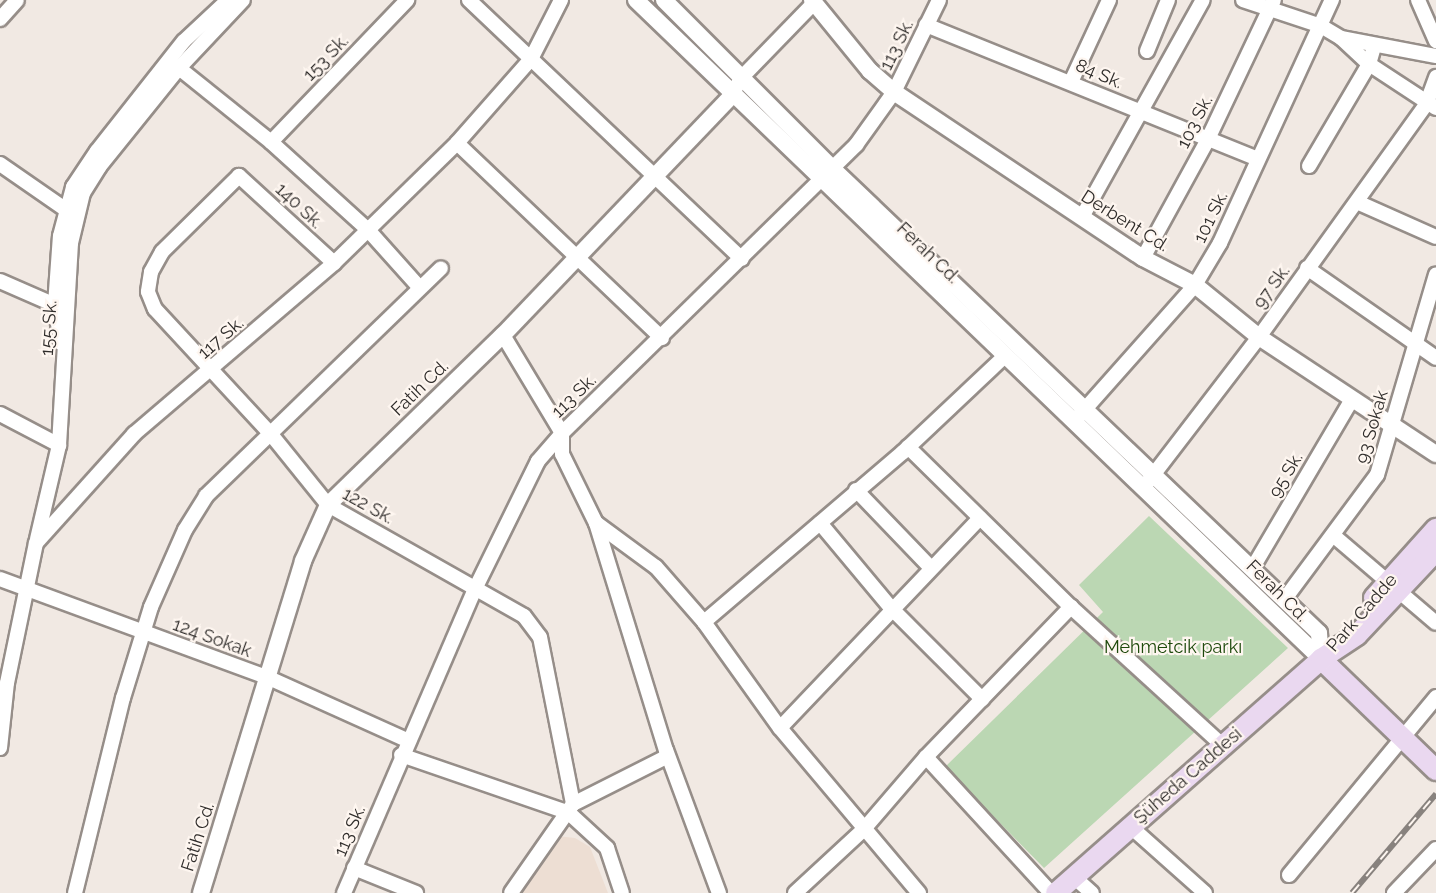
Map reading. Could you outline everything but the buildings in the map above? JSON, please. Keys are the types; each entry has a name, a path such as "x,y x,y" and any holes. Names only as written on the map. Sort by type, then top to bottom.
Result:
{"main road":[{"name":"Park Cadde","path":"1393,587 1436,529"},
{"name":"Park Cadde","path":"1322,659 1393,587 1436,551"},
{"path":"1322,659 1402,740 1436,770"},
{"name":"Şüheda Caddesi","path":"1053,893 1322,659"}],"street":[{"path":"0,19 17,0"},
{"name":"155 Sk.","path":"65,366 71,243 83,193 99,167 179,68 243,0"},
{"name":"153 Sk.","path":"271,142 407,0"},
{"path":"469,0 531,59 570,92 742,259"},
{"name":"117 Sk.","path":"36,543 134,434 214,369 369,231 457,142 531,59 561,0"},
{"name":"Ferah Cd.","path":"636,0 732,95 828,174 1080,414 1149,481 1322,659"},
{"name":"Ferah Cd.","path":"664,0 741,78 828,174 1006,355 1080,414"},
{"name":"113 Sk.","path":"344,893 407,740 476,587 538,462 562,433 662,338 856,145 894,92 939,0"},
{"path":"1071,82 1109,0"},
{"path":"1147,51 1168,0"},
{"path":"1082,217 1143,112 1203,0"},
{"path":"1243,0 1272,5 1321,26 1341,38 1369,64 1431,106"},
{"name":"101 Sk.","path":"1080,414 1195,285 1220,243 1332,0"},
{"path":"1418,0 1436,41"},
{"name":"Fatih Cd.","path":"201,893 269,678 303,561 328,505 578,259 732,95 741,78 815,1"},
{"name":"Derbent Cd.","path":"815,1 870,71 894,92 1143,258 1195,285 1259,337 1436,454"},
{"name":"155 Sk.","path":"65,366 55,305 65,209 74,187 97,151 217,3"},
{"name":"103 Sk.","path":"1143,258 1207,141 1272,5"},
{"name":"84 Sk.","path":"926,26 1071,82 1207,141 1258,159"},
{"path":"1341,38 1374,47 1436,56"},
{"path":"1309,166 1369,64 1374,47"},
{"path":"179,68 271,142 369,231 419,286"},
{"name":"97 Sk.","path":"1149,481 1431,106 1436,78"},
{"path":"457,142 662,338"},
{"path":"0,164 65,209"},
{"name":"140 Sk.","path":"239,176 334,262"},
{"name":"122 Sk.","path":"239,176 162,252 151,272 148,292 155,309 214,369 270,433 328,505 524,616 540,638 571,808"},
{"path":"1357,202 1436,237"},
{"path":"75,893 123,698 144,633 184,531 206,496 419,286 441,268"},
{"path":"1307,268 1415,341 1436,358"},
{"name":"93 Sokak","path":"1284,600 1377,476 1436,275"},
{"path":"0,281 55,305"},
{"path":"503,335 562,433 562,453 596,523 668,756 719,893"},
{"path":"704,622 908,447 1006,355"},
{"path":"0,748 3,682 27,589 59,445 65,366"},
{"name":"95 Sk.","path":"1252,569 1352,399"},
{"path":"0,414 59,445"},
{"path":"908,447 1071,607 1223,746"},
{"name":"Ferah Cd.","path":"1149,481 1252,569 1319,633 1322,659"},
{"path":"856,490 931,568"},
{"path":"780,728 891,608 980,518"},
{"path":"596,523 656,567 704,622 780,728 919,893"},
{"path":"820,523 891,608 982,699"},
{"path":"1333,535 1436,622"},
{"name":"124 Sokak","path":"0,579 269,678 407,740"},
{"path":"795,893 864,829 926,757 1071,607"},
{"path":"1289,875 1436,697"},
{"path":"401,755 571,808 607,848 622,893"},
{"path":"511,893 571,808 668,756"},
{"path":"926,757 1053,893"},
{"path":"1131,827 1205,893"},
{"path":"1394,893 1436,849"},
{"path":"354,868 416,893"},
{"path":"1074,877 1092,893"}],"shaded area":[{"path":"557,836 575,838 590,847 608,893 515,893"}],"green space":[{"name":"Mehmetcik parkı","path":"1149,516 1288,648 1044,868 945,767 1103,612 1079,585"}],"railway":[{"path":"1352,893 1436,794"}]}
